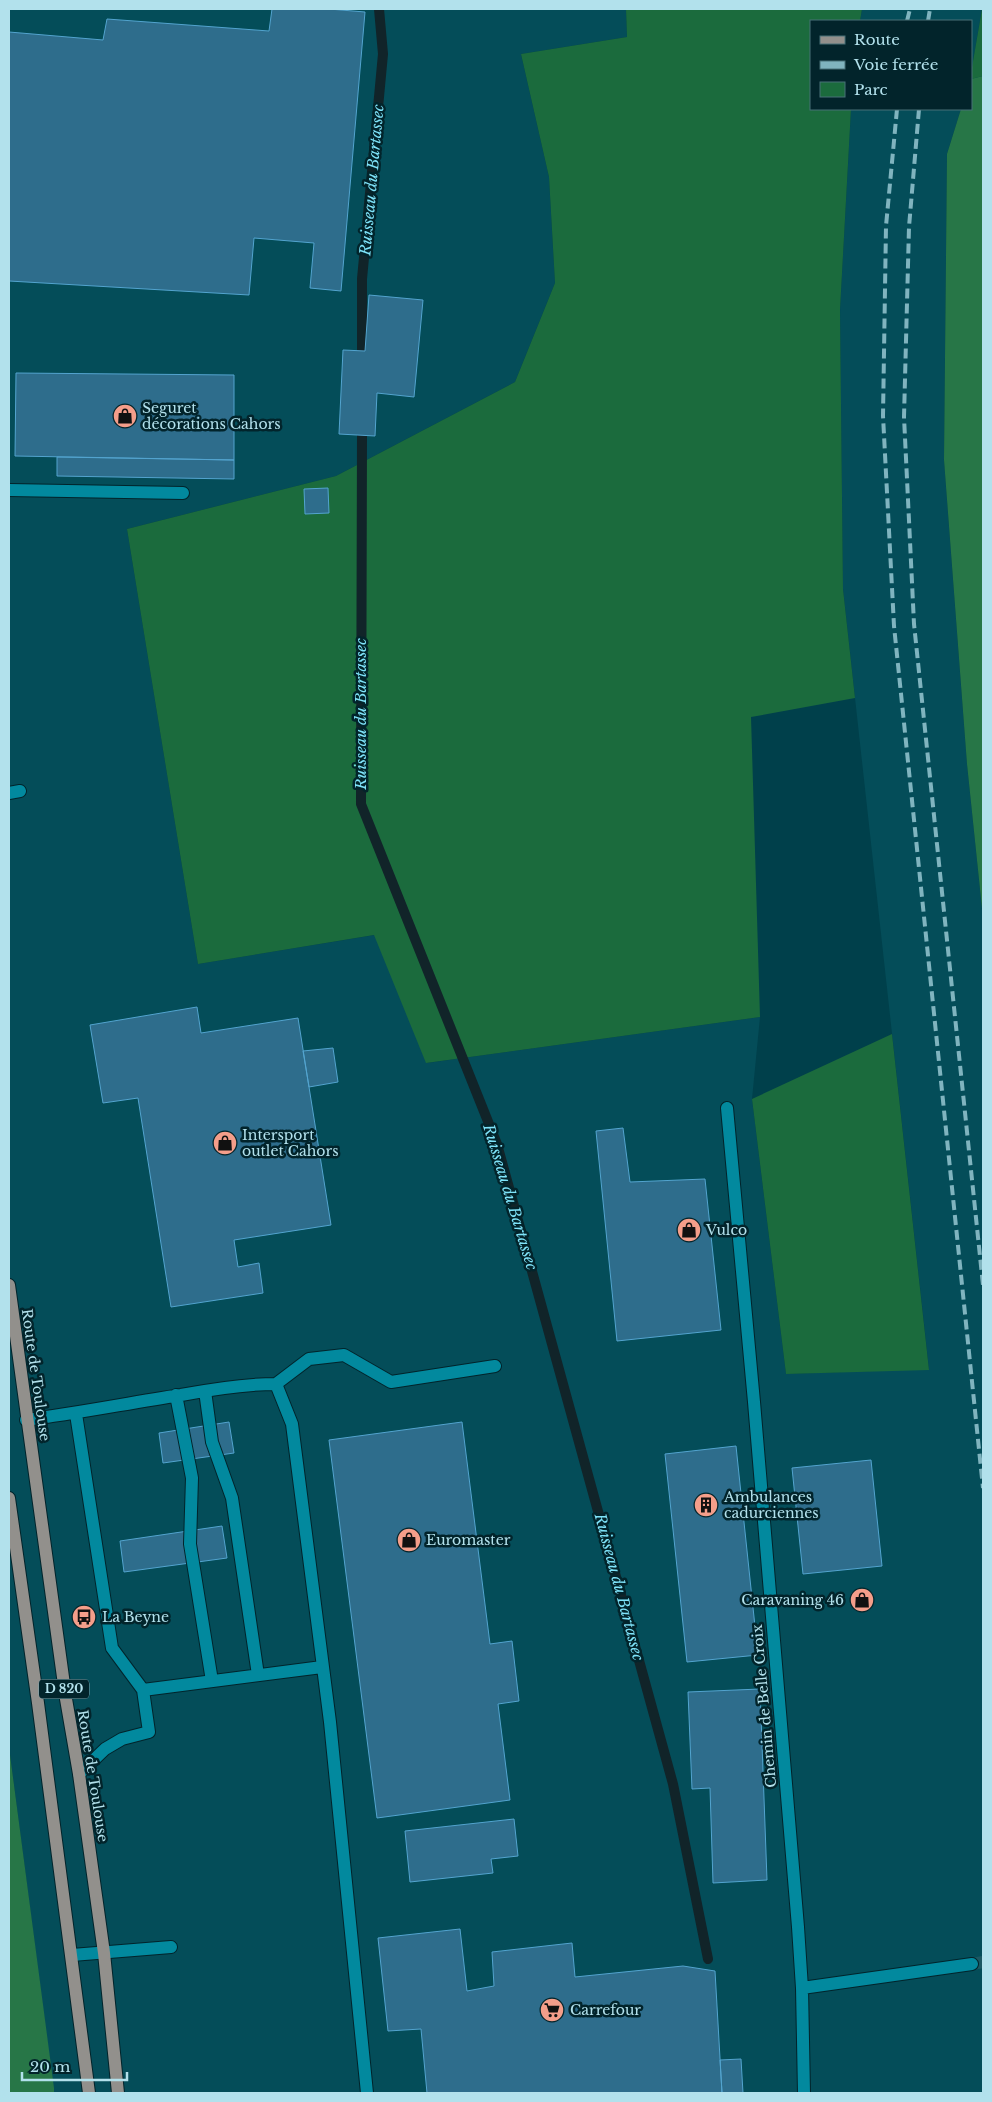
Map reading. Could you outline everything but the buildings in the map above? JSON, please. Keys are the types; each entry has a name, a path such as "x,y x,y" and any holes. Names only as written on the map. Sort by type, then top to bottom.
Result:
{"main road":[{"name":"Route de Toulouse","path":"9,1285 26,1420 104,1952 118,2093"},
{"name":"D 820","path":"9,1498 72,1955 89,2093"}],"street":[{"path":"9,490 184,493"},
{"name":"Chemin de Belle Croix","path":"726,1108 755,1412 802,1988 804,2093"},
{"path":"26,1420 76,1414 119,1404 176,1395 255,1384 276,1384 310,1359 344,1355 391,1382 495,1366"},
{"path":"276,1384 292,1424 330,1722 367,2093"},
{"path":"205,1391 212,1442 232,1498 258,1675"},
{"path":"176,1395 192,1478 190,1544 212,1681"},
{"path":"76,1414 112,1648 143,1690 149,1732 122,1739 105,1749 79,1774"},
{"path":"143,1690 322,1667"},
{"path":"72,1955 171,1947"},
{"path":"802,1988 972,1964"}],"shaded area":[{"path":"9,9 626,9 627,37 521,54 549,177 555,283 515,382 336,476 127,529 198,964 375,935 427,1063 760,1017 752,1099 786,1374 929,1369 843,589 840,310 851,110 961,110 947,154 944,460 967,764 983,918 983,2093 54,2093 9,1747"},
{"path":"862,9 982,9 972,67 972,20 860,20"}],"green space":[{"path":"626,9 862,9 860,20 810,20 810,110 851,110 840,310 843,589 855,698 751,717 760,1017 426,1063 374,935 198,964 127,529 336,476 515,382 555,283 549,177 521,54 627,37"},
{"path":"982,9 983,76 972,79 972,67"},
{"path":"983,76 983,918 967,764 944,460 947,154 961,110 972,110 972,79"},
{"path":"892,1034 929,1370 786,1374 752,1099"},
{"path":"9,1747 54,2088 54,2093 9,2093"}],"waterway":[{"name":"Ruisseau du Bartassec","path":"362,352 362,279 383,54 379,9"},
{"name":"Ruisseau du Bartassec","path":"362,436 361,804 497,1144 673,1784 708,1959"}],"tunnel":[{"path":"972,1964 983,1962"}],"railway":[{"path":"907,20 910,9"},
{"path":"928,20 930,9"},
{"path":"897,110 886,226 883,416 894,626 983,1488"},
{"path":"919,110 909,227 904,417 914,624 983,1285"}],"place":[{"name":"Seguret décorations Cahors","path":"125,416"},
{"name":"Intersport outlet Cahors","path":"225,1143"},
{"name":"Vulco","path":"689,1230"},
{"name":"Ambulances cadurciennes","path":"706,1505"},
{"name":"Euromaster","path":"409,1540"},
{"name":"Caravaning 46","path":"862,1600"},
{"name":"La Beyne","path":"84,1617"},
{"name":"Carrefour","path":"552,2010"}]}
